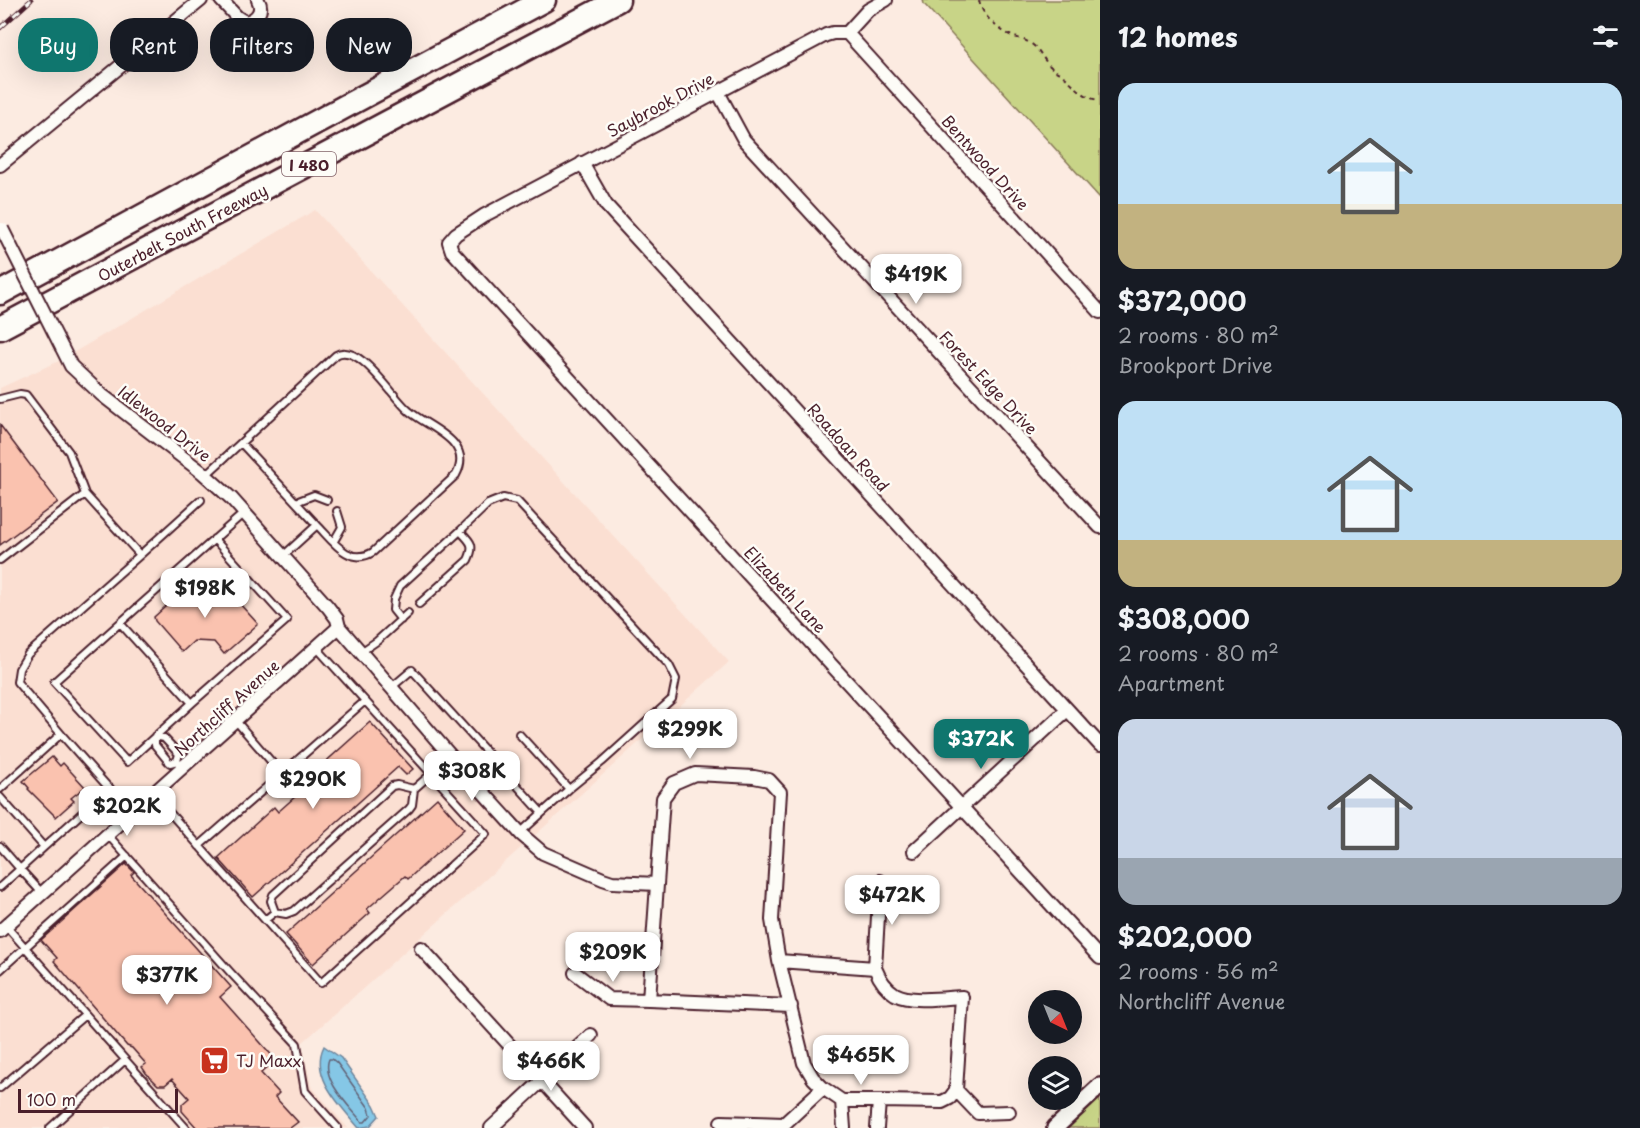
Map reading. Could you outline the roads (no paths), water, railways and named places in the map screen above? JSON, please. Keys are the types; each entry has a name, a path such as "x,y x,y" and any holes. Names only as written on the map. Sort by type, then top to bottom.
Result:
{"highway":[{"name":"Outerbelt South Freeway","path":"0,293 544,0"},
{"name":"Outerbelt South Freeway","path":"0,328 618,0"}],"street":[{"path":"0,165 201,0"},
{"path":"221,0 245,22 259,14 258,0"},
{"path":"847,33 868,10 885,0"},
{"name":"Saybrook Drive","path":"449,242 456,234 485,214 582,163 826,35 847,33"},
{"name":"Bentwood Drive","path":"847,33 1100,312"},
{"name":"Forest Edge Drive","path":"718,92 744,140 1100,527"},
{"name":"Roadoan Road","path":"582,163 606,205 1100,745"},
{"name":"Idlewood Drive","path":"1,227 71,366 102,395 205,476 245,512 334,615 339,627 520,833 543,853 603,879 612,882 657,884"},
{"name":"Elizabeth Lane","path":"449,242 452,250 1100,958"},
{"name":"Northcliff Avenue","path":"3,928 154,795 180,765 236,721 339,627"},
{"path":"914,851 1067,710"},
{"path":"649,1000 663,798 675,783 695,774 769,780 780,792 772,920 779,961 804,1063 823,1089 842,1101 942,1102 950,1098 956,1090 962,997 910,998 896,994 880,981 874,968 880,881"},
{"path":"421,948 585,1128"},
{"path":"779,961 874,968"},
{"path":"575,973 609,999 791,1006"},
{"path":"491,1128 591,1035"},
{"path":"1055,1128 1100,1086"},
{"path":"721,1122 784,1124 823,1089"},
{"path":"956,1090 978,1113 1009,1112"},
{"path":"842,1101 844,1128"},
{"path":"877,1128 879,1101"}],"lane":[{"path":"205,476 336,355 347,352 364,362 407,410 438,429 455,445 461,459 456,475 373,552 361,558 347,554 241,443"},
{"path":"0,399 20,394 33,403 69,452 85,494 140,555"},
{"path":"0,560 85,494"},
{"path":"296,502 314,495 327,501"},
{"path":"400,620 393,610 394,598 400,586 488,504 503,498 517,501 669,665 676,679 672,699 520,833"},
{"path":"132,813 16,682 19,669 28,654 201,500"},
{"path":"334,541 342,527 337,511"},
{"path":"214,539 287,620 127,762 54,682 214,539 245,512"},
{"path":"283,556 317,525"},
{"path":"418,604 468,560 472,550 470,542 460,531"},
{"path":"362,652 408,613"},
{"path":"120,623 192,703"},
{"path":"154,795 321,983 486,834 317,648"},
{"path":"392,687 412,670 542,813"},
{"path":"199,846 365,701"},
{"path":"236,721 282,774"},
{"path":"0,789 61,734"},
{"path":"519,734 568,789"},
{"path":"155,736 164,738 179,754 180,765 168,761 155,745 155,736"},
{"path":"265,920 275,912 286,914 294,911 409,809 412,805 414,789 431,774"},
{"path":"275,912 271,901 273,895 392,786 398,785 414,789"},
{"path":"0,887 110,788"},
{"path":"0,797 44,847"},
{"path":"107,834 297,1044 305,1091 338,1128"},
{"path":"0,846 42,893"},
{"path":"0,970 127,856"},
{"path":"3,928 25,947 186,1128"},
{"path":"0,1089 85,1015"},
{"path":"50,1128 125,1060"}],"water":[{"path":"324,1046 341,1058 374,1105 379,1116 370,1126 359,1128 336,1101 324,1080 321,1069 320,1057"}],"railway":[{"path":"0,28 31,0"}],"place":[{"name":"TJ Maxx","path":"215,1060"}]}
